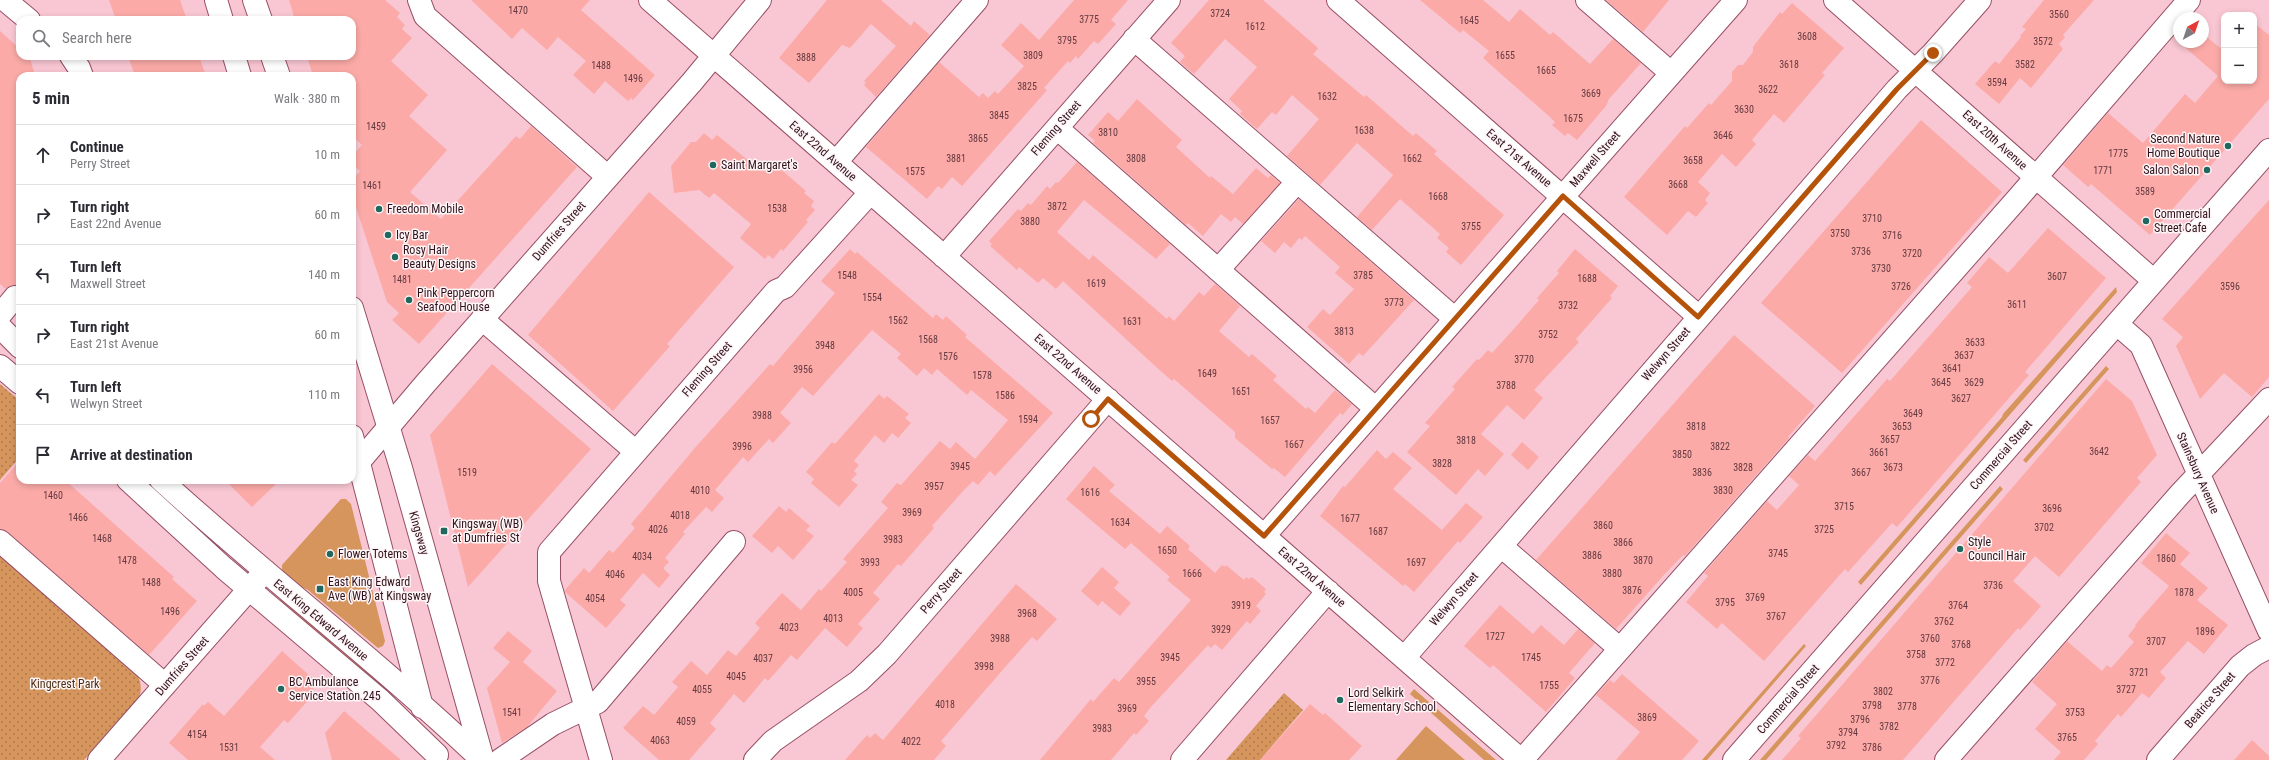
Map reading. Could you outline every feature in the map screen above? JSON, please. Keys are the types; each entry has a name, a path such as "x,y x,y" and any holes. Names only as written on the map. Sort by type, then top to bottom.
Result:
{"street":[{"path":"5,0 23,16"},
{"path":"216,0 221,16"},
{"path":"254,0 260,16"},
{"path":"419,0 425,16 608,176"},
{"name":"East 22nd Avenue","path":"650,0 1521,760"},
{"name":"Dumfries Street","path":"358,462 714,55 760,0"},
{"path":"836,162 977,0"},
{"name":"Fleming Street","path":"944,257 1169,0"},
{"name":"East 21st Avenue","path":"1338,0 1563,196 1698,317"},
{"path":"1587,0 1671,73"},
{"name":"Maxwell Street","path":"1264,536 1454,318 1736,0"},
{"name":"East 20th Avenue","path":"1835,0 2154,281"},
{"name":"Welwyn Street","path":"1404,658 1897,89 1980,0"},
{"path":"1521,760 2036,177 2189,0"},
{"path":"1134,39 1454,318"},
{"path":"74,60 80,72"},
{"path":"235,60 239,72"},
{"path":"273,60 278,72"},
{"path":"1057,128 1375,408"},
{"name":"Commercial Street","path":"1734,760 2269,150"},
{"path":"1218,270 1297,182"},
{"name":"Fleming Street","path":"586,708 549,581 549,552 635,451 776,291 785,287 870,193"},
{"path":"0,315 15,297"},
{"path":"482,319 635,451"},
{"name":"Kingsway","path":"356,321 388,427 483,760"},
{"name":"Stainsbury Avenue","path":"2117,324 2141,345 2269,631"},
{"path":"0,327 16,342"},
{"path":"0,366 16,380"},
{"name":"Perry Street","path":"755,760 773,741 859,681 886,654 1108,399"},
{"path":"1946,760 2199,475 2269,399"},
{"path":"356,453 421,705 438,757"},
{"name":"East King Edward Avenue","path":"132,484 249,589 380,700 438,757"},
{"path":"151,501 163,484"},
{"name":"East King Edward Avenue","path":"168,484 265,571 483,760"},
{"path":"0,541 165,685"},
{"path":"500,760 553,724 598,702 734,542"},
{"path":"1501,546 1619,648"},
{"name":"Dumfries Street","path":"107,757 165,685 265,571"},
{"path":"1182,760 1328,591"},
{"name":"Beatrice Street","path":"2158,760 2240,666 2254,655 2269,647"},
{"path":"586,708 601,760"}],"green space":[{"path":"2116,287 2117,292 1861,585 1858,582 2002,417 2003,414"},
{"path":"2106,366 2109,369 2026,463 2023,460"},
{"path":"0,384 16,398 16,462 0,480"},
{"path":"2000,486 2003,489 1766,760 1760,760"},
{"path":"341,499 346,499 351,504 385,641 383,646 378,648 308,590 290,581 282,570 282,565"},
{"name":"Kingcrest Park","path":"0,541 135,670 138,677 141,687 139,698 84,760 0,760"},
{"path":"281,599 287,602 382,684 384,690 279,601"},
{"path":"1804,644 1806,646 1707,760 1702,760"},
{"path":"1414,689 1496,760 1484,760 1410,694"},
{"path":"1284,693 1303,710 1260,760 1226,760"},
{"path":"1426,726 1465,760 1396,760"}],"building":[{"path":"109,0 180,0 186,16 115,16"},
{"path":"289,0 385,0 400,13 397,17 405,25 402,29 412,38 391,61 428,95 409,116 447,150 410,192 441,219 516,136 520,139 531,126 577,167 419,344 392,320 399,313 387,302 356,207 356,176 360,171 356,168 356,152 362,145 356,140 356,72 312,72 308,60 356,60 356,16 294,16"},
{"path":"471,0 590,0 581,10 655,75 633,100 631,98 628,101 605,81 594,94 573,75 586,61 558,37 547,50 522,28 512,39"},
{"path":"827,0 881,0 911,26 914,21 930,35 876,97 864,85 866,83 864,81 896,46 871,24 850,48 842,45 809,83 779,58"},
{"path":"1074,0 1128,0 1111,20 1116,24 1098,44 1094,41 1078,59 1076,56 1070,63 1068,61 1044,88 1047,90 962,186 952,177 942,189 938,186 927,199 866,147 939,62 979,97 983,93 988,98 995,91 998,94 1024,66 1001,45 1021,23 1039,40"},
{"path":"1209,0 1263,0 1317,47 1318,49 1313,54 1364,97 1366,95 1413,136 1416,133 1437,151 1434,154 1504,215 1461,265 1446,252 1449,248 1437,238 1440,234 1400,199 1372,230 1357,217 1393,175 1357,143 1320,185 1287,156 1319,119 1292,95 1276,115 1272,112 1257,129 1240,114 1242,111 1229,99 1257,67 1225,39 1194,74 1180,62 1185,56 1171,43"},
{"path":"1420,0 1483,0 1509,22 1520,9 1550,35 1553,32 1590,64 1613,39 1641,63 1609,99 1606,106 1577,140 1568,133 1565,136 1552,125 1555,122 1551,118 1483,58 1489,51 1463,30 1460,33"},
{"path":"1606,0 1669,0 1643,32"},
{"path":"2044,0 2094,0 2063,35 2065,37 2059,44 2063,49 2031,88 2020,78 1999,104 1975,84 1995,61 1999,64 2026,29 2022,27"},
{"path":"1792,3 1844,48 1822,73 1825,75 1784,123 1774,114 1752,140 1756,144 1736,167 1722,154 1698,182 1710,193 1705,200 1708,203 1696,217 1688,211 1667,235 1624,197 1685,126 1687,128 1709,103 1711,105 1732,81 1732,72 1738,65 1743,65 1753,52 1753,47 1780,12 1782,14"},
{"path":"2257,25 2269,35 2269,99 2150,235 2091,184 2088,187 2063,165 2108,113 2143,143 2185,94 2195,103 2218,76 2186,48 2209,48 2209,39 2221,49 2221,84 2257,84"},
{"path":"0,31 16,45 16,60 31,60 34,72 16,72 16,286 11,285 6,289 0,284"},
{"path":"129,60 200,60 205,72 134,72"},
{"path":"1137,99 1182,140 1176,147 1210,178 1211,176 1233,194 1256,168 1268,178 1271,175 1280,183 1243,224 1235,217 1231,222 1221,214 1203,236 1188,223 1186,225 1093,143 1095,141 1088,135 1108,112 1118,121"},
{"path":"1921,120 2002,192 1842,373 1761,303"},
{"path":"704,133 712,140 717,135 754,165 758,161 763,165 767,160 775,168 777,166 806,191 804,193 814,201 811,206 815,210 806,220 808,222 783,251 781,249 773,259 768,255 765,259 740,238 751,224 714,193 709,198 699,190 674,193 671,166 691,142 696,142"},
{"path":"1077,162 1170,244 1156,259 1084,200 1057,232 1089,260 1093,255 1167,319 1169,316 1174,321 1199,292 1204,296 1215,284 1240,306 1219,331 1249,357 1252,354 1277,376 1273,380 1306,409 1308,407 1315,413 1335,390 1352,404 1343,415 1340,413 1285,477 1274,468 1272,469 1235,438 1235,432 1174,379 1172,381 1063,281 1056,289 1043,278 1038,283 1019,267 1017,270 990,246 992,244 989,241 1018,209 1021,211 1028,203 1031,205 1047,186 1050,189 1056,182 1058,183"},
{"path":"649,192 734,267 667,344 670,346 613,411 528,335"},
{"path":"1299,199 1414,300 1363,356 1359,353 1349,364 1307,327 1323,309 1330,315 1354,289 1335,273 1340,267 1305,236 1302,240 1299,238 1291,248 1284,242 1275,253 1261,241"},
{"path":"2269,200 2269,377 2252,397 2224,373 2200,399 2176,346 2183,337 2162,319"},
{"path":"2048,228 2106,278 2025,372 2029,375 1897,527 1892,523 1848,572 1845,569 1764,661 1722,623 1717,629 1686,602 1708,576 1704,573 1767,501 1777,510 1799,485 1789,476 1808,455 1815,461 1887,379 1890,381 1972,287 1967,283 1989,257 2008,273"},
{"path":"850,249 855,254 857,252 933,318 936,314 943,320 946,316 967,335 965,337 1053,413 995,476 990,471 978,485 973,481 932,526 934,528 901,566 898,564 873,593 880,599 858,624 863,628 847,647 825,628 797,660 791,655 768,681 765,678 744,703 734,694 710,723 716,729 689,760 659,760 623,728 643,706 654,715 678,687 672,682 691,661 707,675 728,650 736,656 760,628 755,623 782,593 801,610 819,589 821,591 847,562 843,559 888,508 881,502 897,483 901,485 940,441 950,449 956,442 975,459 1008,420 971,390 967,395 937,369 932,375 924,368 917,376 897,358 901,354 872,330 813,396 802,387 780,413 791,423 773,443 769,439 748,462 743,457 715,490 724,498 712,512 706,507 683,532 685,534 665,558 669,562 663,568 670,575 659,588 643,573 620,600 626,605 606,628 565,592 565,590 584,568 589,573 609,550 613,553 635,528 631,524 694,449 770,364 773,366 835,293 821,281"},
{"path":"1575,249 1618,286 1610,296 1612,298 1576,339 1579,342 1534,390 1543,398 1524,420 1507,405 1481,434 1504,454 1485,476 1478,469 1456,495 1407,452 1430,426 1425,423 1455,389 1452,387 1477,359 1479,360 1488,350 1492,353 1512,331 1539,300 1537,298 1559,273 1557,271"},
{"path":"1734,335 1815,406 1788,437 1789,438 1685,556 1683,555 1662,577 1616,629 1536,560"},
{"path":"492,364 591,449 468,587 430,435"},
{"path":"2106,379 2132,401 2157,455 2137,478 2141,482 2059,577 2035,556 2013,581 2041,606 2020,630 2018,628 1903,760 1782,760 1801,738 1798,736"},
{"path":"879,394 884,399 887,396 909,414 905,418 911,423 898,438 892,433 884,443 875,435 854,461 859,465 854,471 857,474 851,480 858,485 839,507 811,483 814,479 806,472 832,442 835,444"},
{"path":"1522,442 1539,457 1528,470 1511,455"},
{"path":"1377,450 1386,459 1393,452 1412,468 1393,489 1442,530 1466,503 1483,517 1460,543 1458,541 1414,592 1405,584 1403,586 1320,516 1343,486 1345,487"},
{"path":"16,465 16,484 69,484 174,577 172,579 197,601 149,655 8,532 0,529 0,483"},
{"path":"1094,466 1115,485 1109,491 1160,534 1167,526 1190,546 1188,549 1215,573 1222,565 1225,567 1226,565 1244,580 1246,577 1249,579 1252,577 1266,589 1264,592 1266,594 1256,606 1261,611 1250,624 1247,621 1222,650 1215,644 1211,648 1208,645 1150,708 1144,716 1149,721 1136,735 1134,733 1111,760 1040,760 1091,699 1093,702 1114,678 1119,682 1191,600 1167,580 1170,577 1131,543 1125,549 1066,499"},
{"path":"229,484 276,484 252,507"},
{"path":"779,506 786,512 789,508 810,526 806,530 814,536 793,560 778,546 772,553 752,536"},
{"path":"2166,533 2190,553 2180,564 2208,588 2197,600 2228,625 2204,654 2188,641 2160,672 2166,678 2149,698 2142,693 2121,717 2118,714 2095,741 2098,744 2084,760 2054,760 2061,752 2035,729 2057,704 2032,682 2067,641 2102,671 2107,665 2111,668 2134,642 2128,636 2136,626 2135,625 2169,586 2141,563"},
{"path":"1102,567 1119,582 1114,588 1131,603 1120,616 1102,601 1098,606 1081,591"},
{"path":"1016,584 1057,619 1037,641 1032,637 1007,665 941,741 946,746 934,760 845,760 867,735 870,738 875,733 883,740"},
{"path":"1500,605 1533,634 1541,625 1564,645 1578,629 1595,643 1569,673 1575,678 1546,712 1493,665 1490,668 1464,646"},
{"path":"508,631 532,651 523,662 557,691 527,727 502,743 487,688 510,662 493,648"},
{"path":"282,651 318,683 309,694 312,696 288,723 284,720 260,747 275,760 188,760 169,743 203,704 204,706 208,702 224,716"},
{"path":"1622,674 1699,741 1682,760 1616,760 1640,732 1596,695 1610,680 1614,683"},
{"path":"1310,704 1323,715 1325,713 1362,746 1349,760 1260,760"},
{"path":"344,711 401,760 332,760 325,733"},
{"path":"2252,740 2269,756 2269,760 2234,760"}],"place":[{"name":"Second Nature Home Boutique","path":"2228,146"},
{"name":"Saint Margaret's","path":"713,165"},
{"name":"Salon Salon","path":"2207,170"},
{"name":"Freedom Mobile","path":"379,209"},
{"name":"Commercial Street Cafe","path":"2146,221"},
{"name":"Icy Bar","path":"388,235"},
{"name":"Rosy Hair Beauty Designs","path":"395,257"},
{"name":"Pink Peppercorn Seafood House","path":"409,300"},
{"name":"Kingsway (WB) at Dumfries St","path":"444,531"},
{"name":"Style Council Hair","path":"1960,549"},
{"name":"Flower Totems","path":"330,554"},
{"name":"East King Edward Ave (WB) at Kingsway","path":"320,589"},
{"name":"BC Ambulance Service Station 245","path":"281,689"},
{"name":"Lord Selkirk Elementary School","path":"1340,700"}],"route":[{"path":"1091,419 1108,399 1264,536 1454,318 1563,196 1698,317 1897,89 1933,53"}]}
